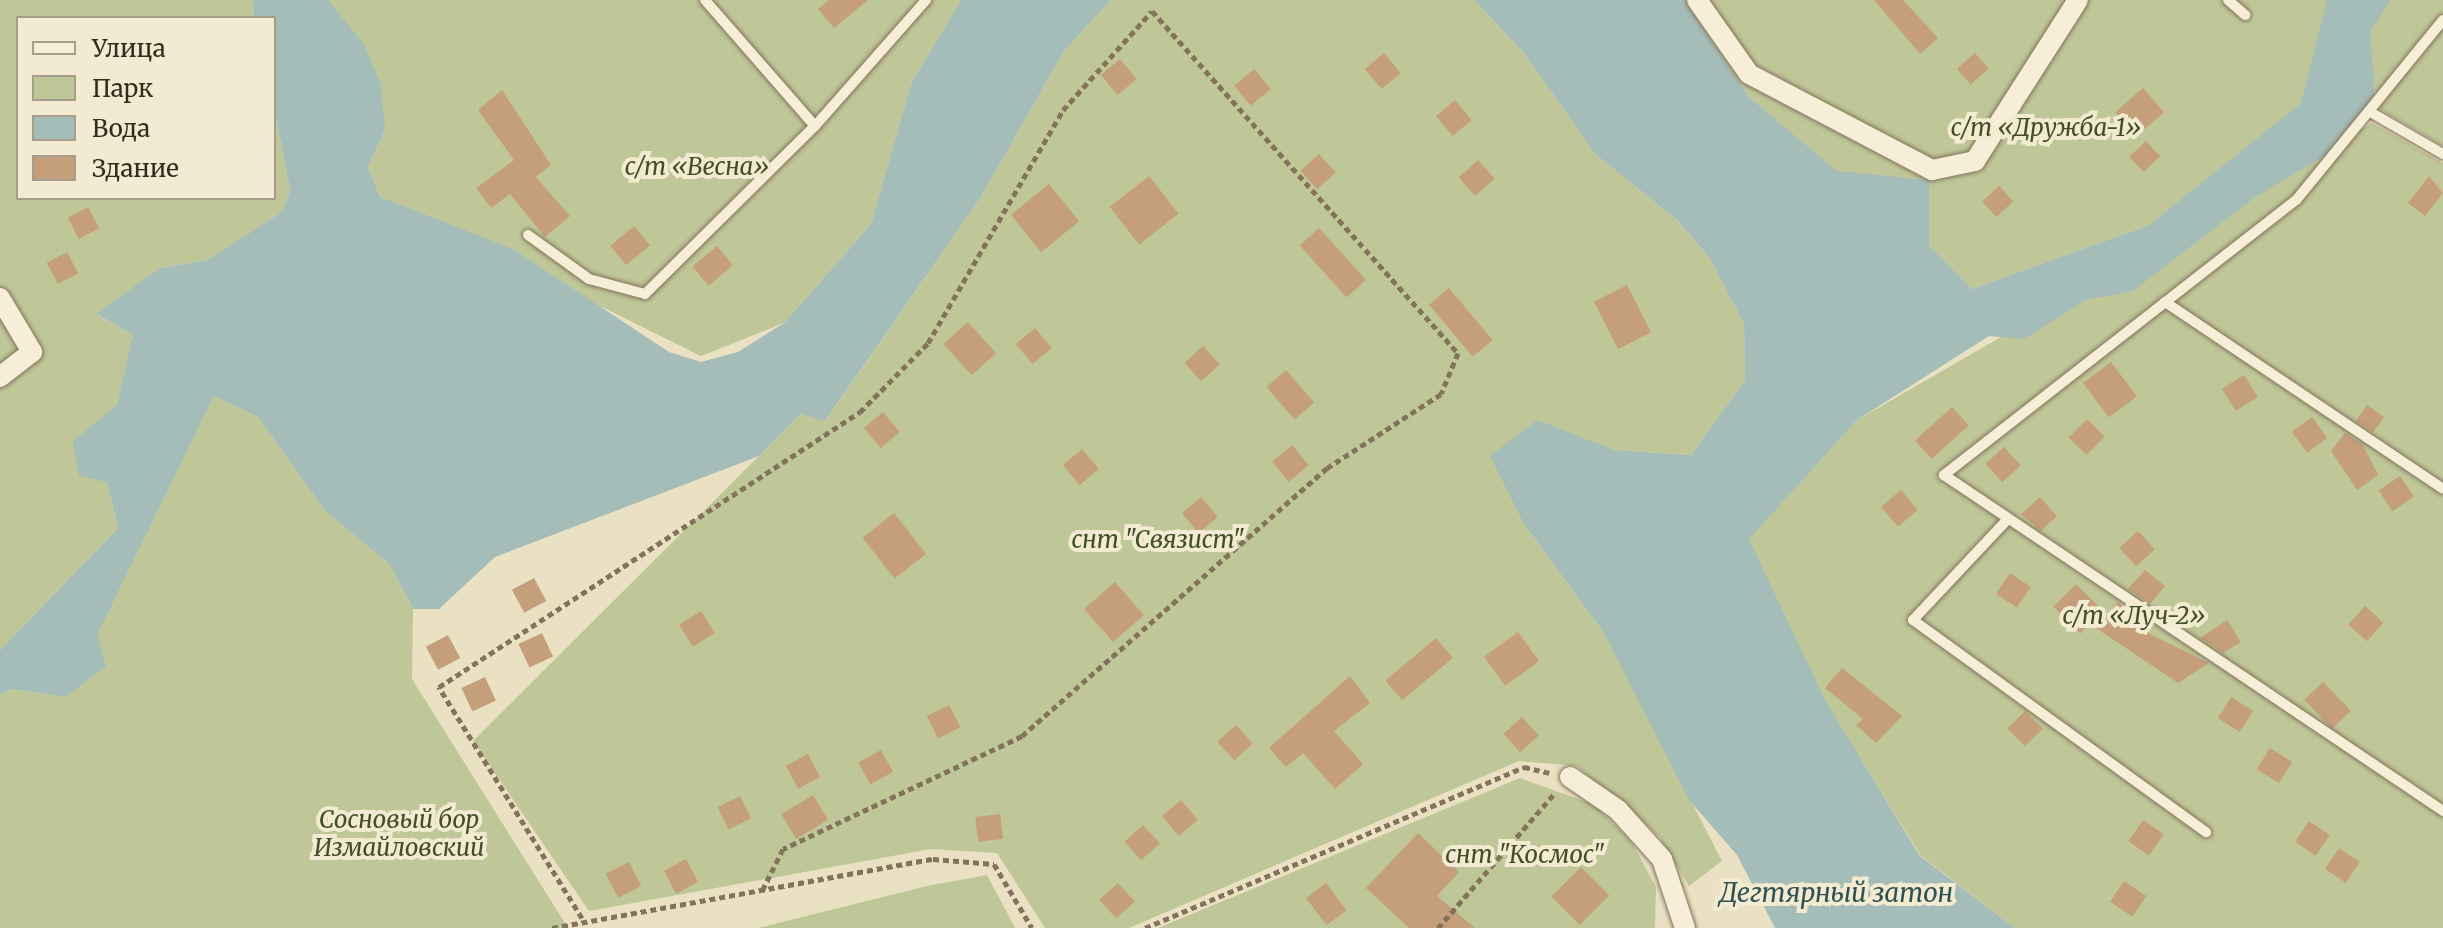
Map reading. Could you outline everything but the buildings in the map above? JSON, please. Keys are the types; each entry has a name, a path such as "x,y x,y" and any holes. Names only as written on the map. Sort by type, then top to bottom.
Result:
{"street":[{"path":"1697,0 1749,74 1932,170 1975,161 2078,0"},
{"path":"0,298 32,352 0,377"},
{"path":"1570,777 1618,810 1662,859 1685,928"}],"lane":[{"path":"705,0 815,126"},
{"path":"528,235 589,279 645,294 815,126 926,0"},
{"path":"2228,0 2245,15"},
{"path":"2443,20 2372,113 2296,200 1944,475 2006,521 2443,811"},
{"path":"2372,113 2443,154"},
{"path":"2165,302 2443,489"},
{"path":"2006,521 1913,620 2206,832"}],"path":[{"path":"582,918 439,687 860,412 928,343 1063,110 1152,11 1458,353 1441,394 1327,468 1022,736 783,849 762,891"},
{"path":"1145,928 1524,767 1570,777 1438,928"},
{"path":"552,928 582,918 762,891 933,859 994,864 1032,928"}],"green space":[{"path":"0,0 253,0 254,16 16,16 16,200 276,200 276,119 290,190 283,211 207,260 160,268 97,315 133,335 107,482 118,528 0,650"},
{"name":"с/т «Весна»","path":"328,0 961,0 911,84 871,224 784,323 701,356 380,197 368,167 385,130"},
{"name":"снт \"Связист\"","path":"1111,0 1474,0 1524,53 1595,154 1677,220 1709,257 1744,324 1745,380 1691,455 1615,450 1537,421 1524,524 1604,633 1722,861 1689,886 1659,836 1577,766 1519,761 1129,928 1045,928 997,853 931,849 589,911 473,741 801,414 826,420 981,197 1064,51"},
{"name":"с/т «Дружба-1»","path":"1685,0 2329,0 2307,102 2149,225 1972,289 1929,245 1929,180 1837,172 1749,97"},
{"path":"2375,0 2443,0 2443,146 2381,110 2357,32"},
{"name":"с/т «Луч-2»","path":"2372,123 2443,163 2443,928 2015,928 1921,856 1823,698 1748,539 1857,420"},
{"name":"Сосновый бор Измайловский","path":"214,396 258,417 325,511 390,565 413,609 412,679 568,928 0,928 0,694 11,689 66,697"},
{"name":"снт \"Космос\"","path":"1520,778 1595,805 1631,841 1656,887 1655,928 1158,928"},
{"path":"987,875 1015,928 758,928 927,886"}],"water":[{"path":"253,0 328,0 364,44 381,85 385,130 368,167 380,197 513,249 669,352 701,362 738,352 784,323 871,224 911,84 961,0 1111,0 1064,51 981,197 825,421 801,414 759,456 495,557 439,609 413,609 390,565 325,511 258,417 214,396 97,635 106,666 66,697 11,689 0,694 0,650 118,528 107,482 79,476 73,441 117,405 133,335 96,314 160,268 207,260 283,211 290,190 276,119 276,16 254,16"},
{"name":"Дегтярный затон","path":"1474,0 1685,0 1749,97 1837,171 1929,180 1929,245 1972,289 2149,225 2301,103 2327,0 2390,0 2370,33 2376,109 2347,143 2255,197 2133,291 2086,300 2024,339 1989,336 1857,420 1749,539 1824,698 1920,856 2015,928 1775,928 1737,855 1689,800 1604,633 1524,524 1490,456 1537,420 1615,450 1691,455 1745,380 1744,324 1709,257 1677,220 1595,154 1524,53"}]}
